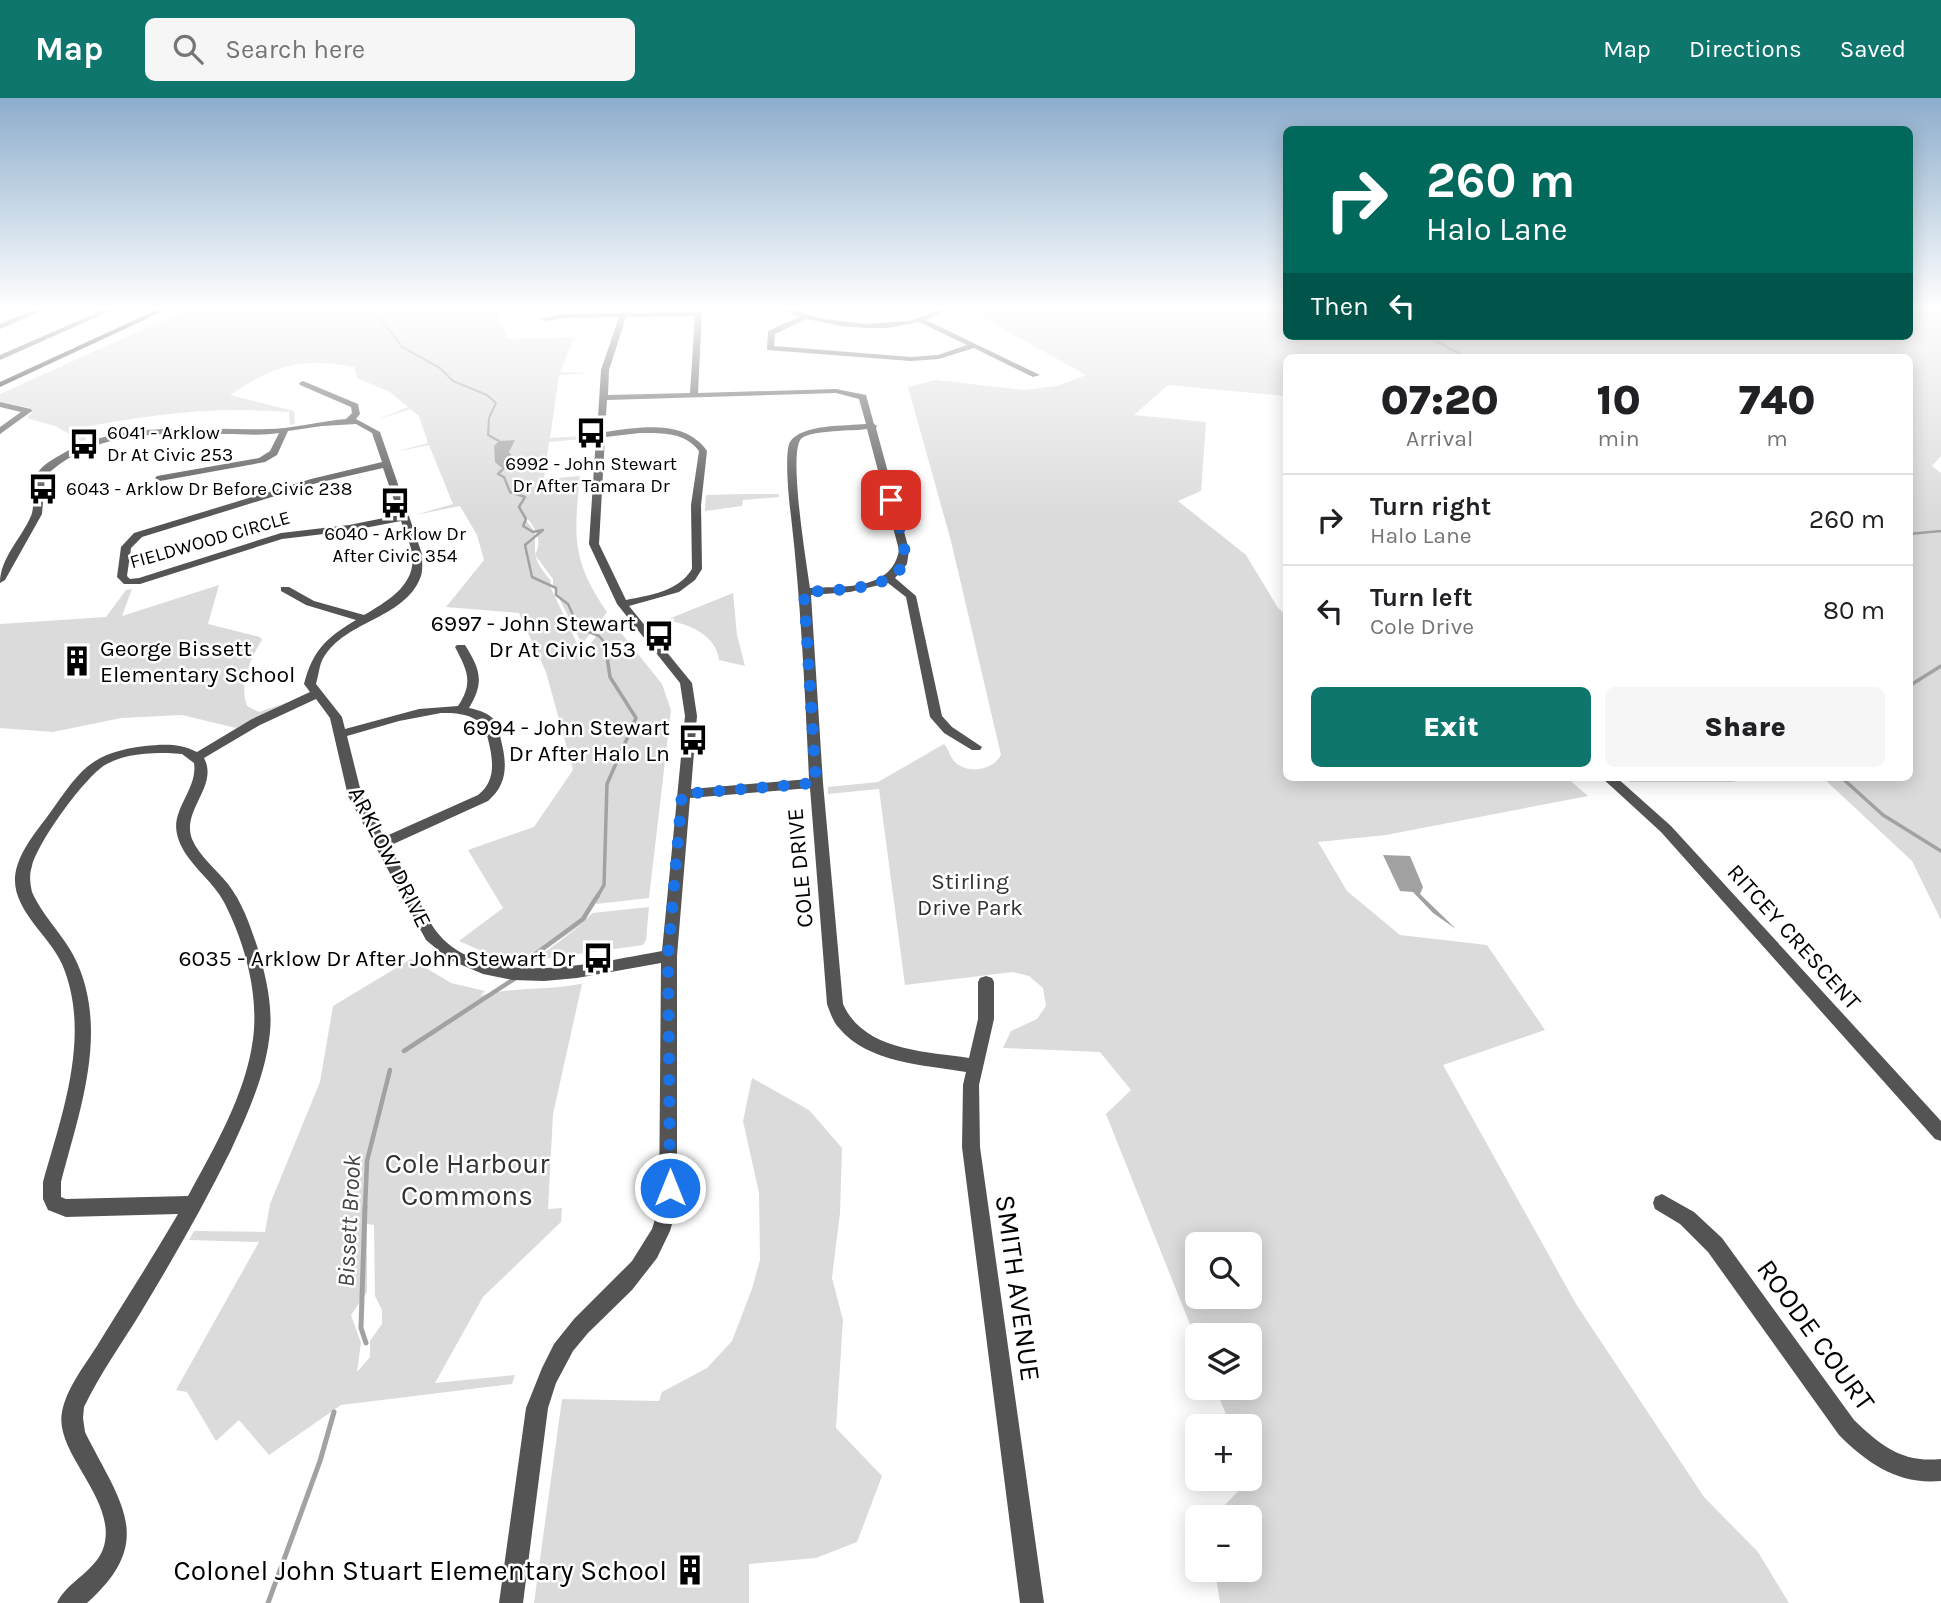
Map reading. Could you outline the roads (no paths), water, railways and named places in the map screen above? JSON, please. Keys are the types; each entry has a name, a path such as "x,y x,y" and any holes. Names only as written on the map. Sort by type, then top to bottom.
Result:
{"main road":[{"path":"0,385 17,377"}],"street":[{"path":"511,1603 537,1408 546,1380 567,1342 641,1268 658,1241 668,1207 668,956 691,716 689,689 675,666 622,604 594,544 599,435 606,377"},
{"path":"694,395 695,377"},
{"path":"0,580 37,514 40,476 53,463 77,449 125,435 284,431 350,420 356,414 355,405 303,383"},
{"path":"603,398 848,392 866,400 904,550 901,567 888,578 864,586 804,592"},
{"path":"0,404 28,410 27,414 0,431"},
{"name":"ARKLOW DRIVE","path":"350,420 373,428 418,557 415,575 400,597 323,647 313,662 310,684 336,717 351,786 431,936 460,960 522,974 559,972 668,956"},
{"name":"COLE DRIVE","path":"873,426 817,430 799,436 793,442 793,494 804,592 816,783 834,994 842,1022 859,1039 874,1046 973,1066"},
{"path":"160,478 260,461 274,453 284,431"},
{"path":"599,435 670,432 692,438 703,451 696,505 695,574 678,588 622,604"},
{"name":"FIELDWOOD CIRCLE","path":"387,464 314,481 138,536 126,545 122,577 127,582 140,581 281,536 349,528 405,517"},
{"path":"888,578 911,596 936,717 953,734 976,747"},
{"path":"285,589 310,603 367,620"},
{"path":"461,647 475,675 472,695 462,709"},
{"path":"197,757 256,722 317,694"},
{"path":"341,734 435,709 462,709 480,714 491,724 500,777 498,784 483,798 383,843"},
{"path":"69,1603 93,1581 114,1551 118,1532 116,1517 74,1433 72,1413 79,1396 192,1205 231,1130 257,1062 264,1033 260,993 248,943 225,891 191,849 183,832 185,815 201,775 202,767 197,757 188,751 167,749 115,754 95,764 32,850 22,877 25,891 39,917 69,962 82,1013 83,1048 79,1077 52,1182 52,1199 58,1206 66,1208 192,1205"},
{"name":"RITCEY CRESCENT","path":"1612,781 1666,829 1941,1133"},
{"path":"682,794 816,783"},
{"name":"SMITH AVENUE","path":"986,982 986,1019 973,1066 971,1147 1032,1603"},
{"name":"ROODE COURT","path":"1662,1203 1687,1217 1715,1245 1838,1416 1858,1439 1900,1466 1918,1471 1941,1470"}],"waterway":[{"name":"Bissett Brook","path":"449,377 487,395 496,403 489,418 488,435 499,441"},
{"name":"Bissett Brook","path":"503,469 498,474 504,477 510,492 525,497 519,507 526,519 523,526 533,532 543,530 525,545 532,577 556,588 556,595 568,604 579,628 599,636 606,644 605,652"},
{"path":"1913,534 1941,531"},
{"name":"Bissett Brook","path":"597,897 604,885 607,784 636,718 610,677 606,650"},
{"path":"1913,684 1941,666"},
{"path":"1845,781 1883,815 1941,851"},
{"name":"Bissett Brook","path":"521,970 526,961 583,919 598,895"},
{"name":"Bissett Brook","path":"404,1051 514,979"},
{"name":"Bissett Brook","path":"365,1208 367,1161 390,1070"},
{"name":"Bissett Brook","path":"365,1206 361,1328 366,1343"},
{"name":"Bissett Brook","path":"268,1603 320,1461 334,1412"}],"place":[{"name":"6992 - John Stewart Dr After Tamara Dr","path":"591,433"},
{"name":"6041 - Arklow Dr At Civic 253","path":"84,444"},
{"name":"6043 - Arklow Dr Before Civic 238","path":"43,489"},
{"name":"6040 - Arklow Dr After Civic 354","path":"395,503"},
{"name":"6997 - John Stewart Dr At Civic 153","path":"659,636"},
{"name":"George Bissett Elementary School","path":"77,661"},
{"name":"6994 - John Stewart Dr After Halo Ln","path":"693,740"},
{"name":"6035 - Arklow Dr After John Stewart Dr","path":"598,958"},
{"name":"Colonel John Stuart Elementary School","path":"690,1570"}],"park label":[{"name":"Stirling Drive Park","path":"970,894"},
{"name":"Cole Harbour Commons","path":"467,1179"}]}
